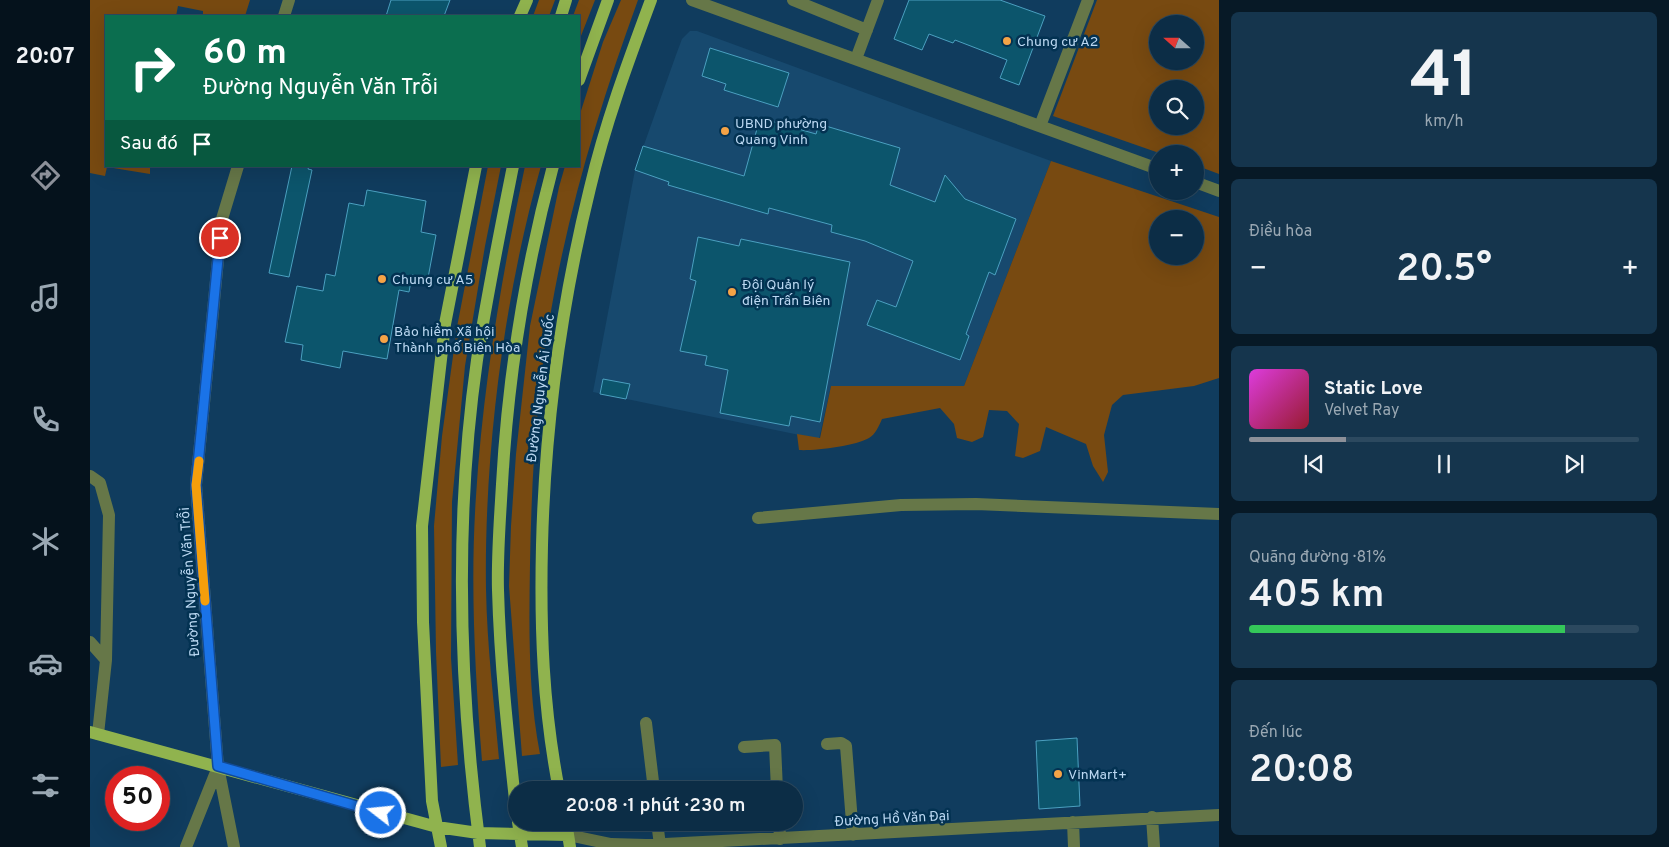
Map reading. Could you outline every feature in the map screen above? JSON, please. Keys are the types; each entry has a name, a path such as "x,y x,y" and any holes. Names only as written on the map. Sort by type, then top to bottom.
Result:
{"main road":[{"path":"520,15 527,0"},
{"path":"561,15 566,0"},
{"path":"580,77 608,0"},
{"name":"Đường Nguyễn Ái Quốc","path":"557,781 549,739 541,655 543,494 551,400 564,309 590,188 610,118 651,0"},
{"path":"441,847 432,801 427,723 422,526 445,324 476,167"},
{"path":"480,847 471,773 462,659 464,500 477,361 493,263 513,167"},
{"name":"Đường Nguyễn Ái Quốc","path":"513,781 502,669 498,589 504,452 518,324 553,167"},
{"path":"94,733 436,827 478,833 508,829"},
{"path":"519,831 522,847"},
{"path":"539,831 568,835"}],"street":[{"path":"284,15 289,0"},
{"path":"692,0 1149,166"},
{"path":"793,0 867,30"},
{"path":"856,59 878,0"},
{"path":"1040,126 1088,0"},
{"name":"Đường Nguyễn Văn Trỗi","path":"234,847 218,766 196,485 222,219 238,167"},
{"path":"1204,185 1219,191"},
{"path":"90,476 100,483 109,515 106,660 94,733"},
{"path":"758,518 901,504 976,504 1219,514"},
{"path":"90,642 106,660"},
{"path":"646,723 653,781"},
{"path":"827,744 841,743 846,746 853,835"},
{"path":"744,747 775,745 777,781"},
{"path":"186,847 218,766"},
{"name":"Đường Hồ Văn Đại","path":"568,835 611,844 660,844 1219,815"},
{"path":"1152,817 1154,847"},
{"path":"1073,822 1074,847"},
{"path":"658,831 660,844"},
{"path":"780,831 780,839"}],"shaded area":[{"path":"90,0 250,0 245,15 203,15 203,11 178,6 176,15 105,15 105,167 107,167 105,176 90,173"},
{"path":"539,0 555,0 549,15 533,15"},
{"path":"579,0 595,0 580,38 580,15 573,15"},
{"path":"621,0 638,0 589,147 564,247 545,349 534,462 530,589 531,684 540,754 522,756 509,586 516,454 530,326 565,167 580,167 580,114 603,42"},
{"path":"1097,0 1219,0 1219,174 1204,168 1204,145 1149,145 1149,149 1053,116"},
{"path":"690,31 697,31 1051,161 964,386 831,386 819,439 593,392 635,170 682,39"},
{"path":"1051,161 1149,194 1149,200 1168,200 1198,210 1149,210 1149,265 1204,265 1204,212 1219,217 1219,378 1194,386 1123,395 1112,405 1104,435 1108,472 1103,482 1093,466 1086,444 1046,427 1040,451 1023,458 1015,456 1019,424 1007,411 989,410 983,437 972,442 957,438 954,424 940,408 882,419 871,437 863,441 824,449 799,450 797,434 820,438 831,386 964,386"},
{"path":"107,167 150,167 150,174"},
{"path":"488,167 501,167 485,246 465,366 452,502 451,658 458,765 441,767 436,652 434,526 442,436 457,327"},
{"path":"525,167 541,167 528,216 507,321 493,430 486,537 486,589 499,759 482,761 474,628 474,529 483,413 494,330"}],"building":[{"path":"391,0 450,0 444,15 386,15"},
{"name":"Chung cư A2","path":"909,0 1000,0 1045,16 1019,85 1000,78 1007,60 955,40 953,43 929,34 922,50 894,39"},
{"path":"710,48 789,73 778,107 724,90 726,84 702,76"},
{"path":"760,118 816,134 819,124 900,148 890,185 935,202 945,175 965,199 1016,219 995,275 989,272 966,334 969,336 960,360 867,325 877,300 896,307 913,261 865,241 831,232 832,225 769,208 768,214 668,185 669,182 635,170 643,146 744,176"},
{"path":"292,167 309,167 308,169 312,170 289,277 269,273"},
{"name":"Chung cư A5","path":"367,190 426,201 421,232 436,235 428,278 412,275 409,292 399,290 387,359 343,351 340,368 301,360 303,345 285,342 297,286 323,291 326,274 335,276 349,203 364,206"},
{"path":"698,237 739,246 741,239 850,262 820,422 791,416 789,426 720,413 728,370 705,365 707,356 680,351 696,281 690,279"},
{"path":"603,379 630,384 626,399 600,394"},
{"name":"VinMart+","path":"1077,738 1080,806 1039,809 1036,741"}],"slow traffic":[{"path":"199,461 196,485 205,601"}],"place":[{"name":"Chung cư A2","path":"1007,41"},
{"name":"UBND phường Quang Vinh","path":"725,131"},
{"name":"Chung cư A5","path":"382,279"},
{"name":"Đội Quản lý điện Trấn Biên","path":"732,292"},
{"name":"Bảo hiểm Xã hội Thành phố Biên Hòa","path":"384,339"},
{"name":"VinMart+","path":"1058,774"}],"route":[{"path":"220,238 196,485 218,766 381,813"}]}
